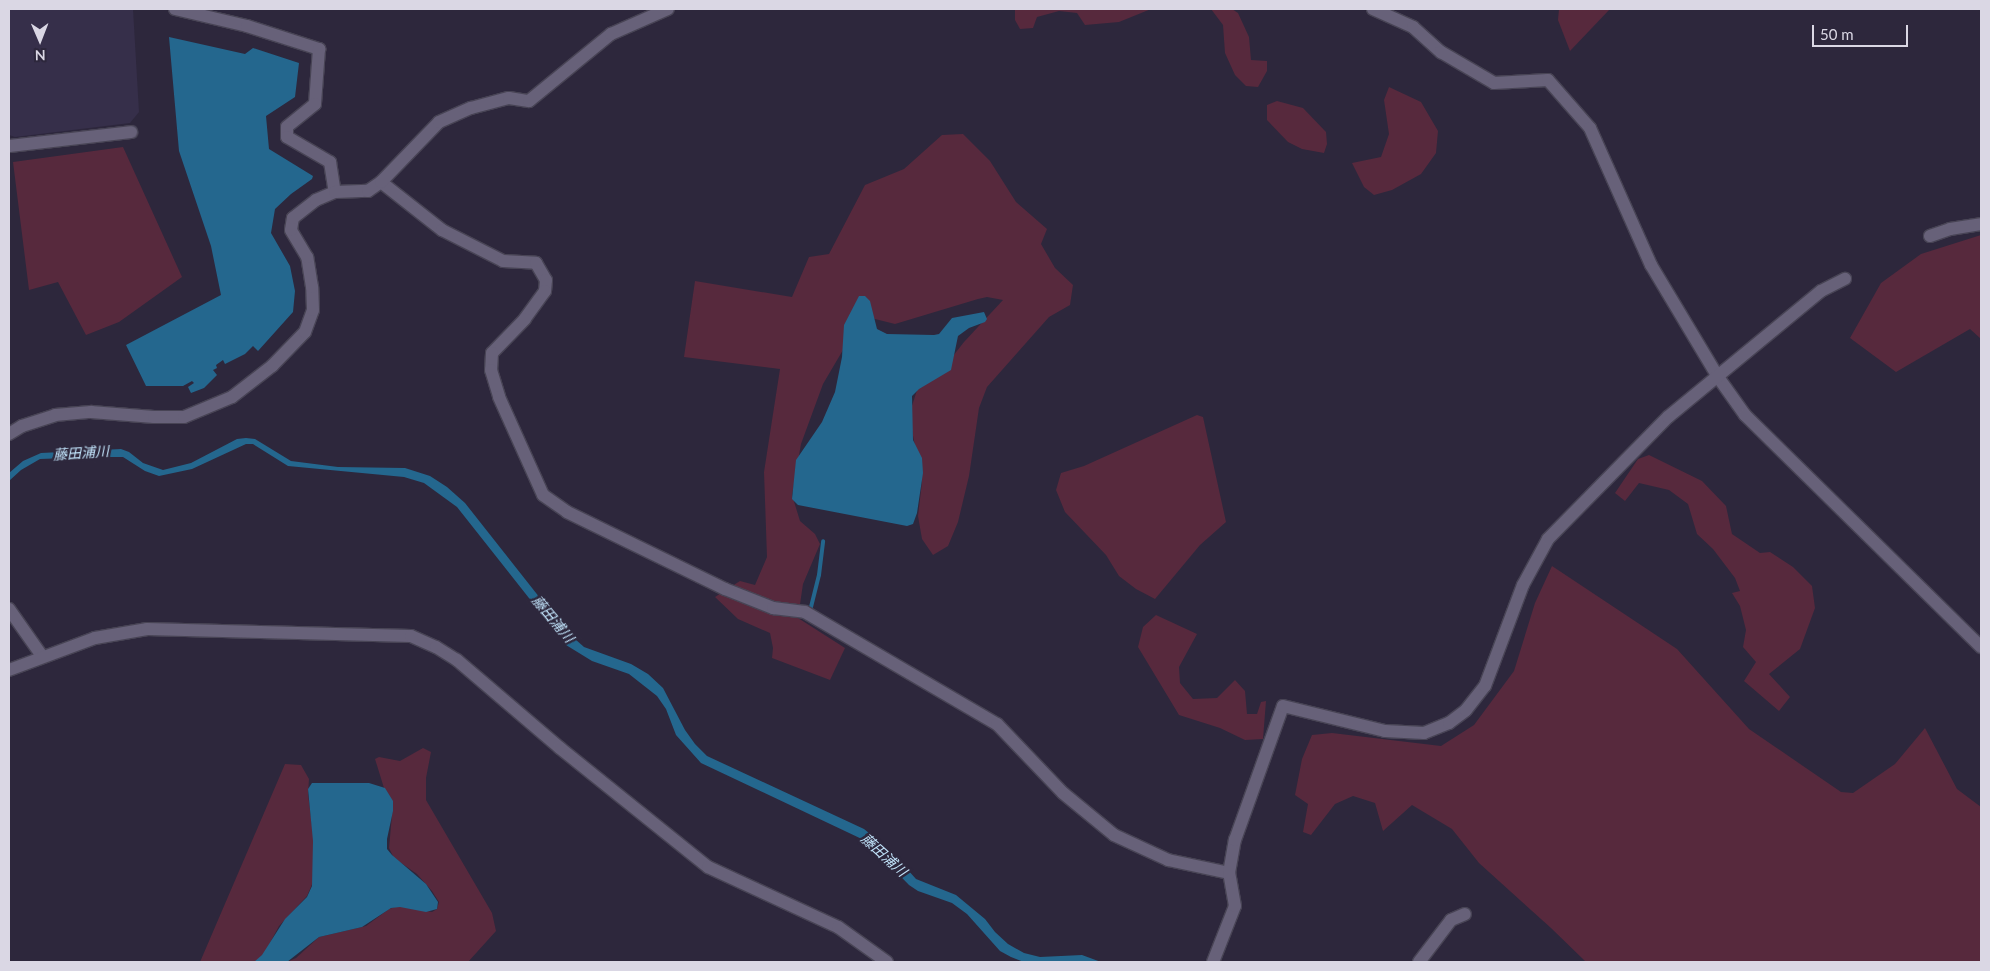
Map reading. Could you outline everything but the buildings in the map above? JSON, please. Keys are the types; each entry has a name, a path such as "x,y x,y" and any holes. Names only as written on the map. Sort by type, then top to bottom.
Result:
{"street":[{"path":"175,9 247,26 319,49 315,104 287,127 287,137 330,162 335,192"},
{"path":"9,434 22,426 55,415 91,412 184,417 232,397 272,366 305,332 313,310 312,287 307,257 292,230 293,218 316,200 335,192 368,191 381,182 439,122 471,108 509,98 529,101 611,34 668,9"},
{"path":"1374,9 1413,27 1441,52 1494,83 1548,80 1590,128 1651,265 1718,377 1745,415 1981,646"},
{"path":"9,146 132,132"},
{"path":"381,182 442,230 503,262 536,263 544,277 545,291 525,319 492,352 491,370 499,396 543,495 567,512 725,588 773,608 804,612 997,724 1063,793 1114,835 1168,860 1229,873"},
{"path":"1930,236 1950,229 1981,224"},
{"path":"1212,962 1235,906 1229,873 1235,840 1283,706 1385,731 1424,733 1455,719 1466,710 1485,686 1523,585 1548,539 1668,417 1821,291 1845,279"},
{"path":"9,609 42,656"},
{"path":"9,670 42,656 95,638 147,629 411,636 436,646 457,660 560,748 708,867 838,926 886,962"},
{"path":"1419,962 1451,920 1464,914"}],"shaded area":[{"path":"9,9 133,9 139,112 130,123 15,137 9,135"},
{"path":"1015,9 1151,9 1119,22 1085,25 1077,13 1059,11 1037,17 1033,28 1020,29 1015,20"},
{"path":"1211,9 1232,9 1238,13 1249,37 1251,60 1267,61 1267,71 1258,87 1246,86 1235,75 1225,53 1223,25"},
{"path":"1559,9 1610,9 1570,51 1558,20"},
{"path":"1389,87 1421,102 1438,131 1436,153 1421,174 1392,190 1374,195 1364,187 1352,163 1381,157 1389,134 1384,100"},
{"path":"1277,101 1303,108 1326,132 1327,144 1324,153 1302,149 1288,142 1267,120 1267,105"},
{"path":"963,134 990,161 1016,202 1047,229 1041,244 1055,268 1073,285 1070,305 1049,317 987,387 979,408 969,476 958,522 948,546 933,555 922,539 918,516 922,482 909,415 919,384 942,370 964,342 1003,300 987,297 978,299 895,324 863,316 823,384 801,444 792,495 800,521 815,534 820,544 803,584 798,618 845,648 830,680 772,658 773,648 770,633 738,619 715,597 740,581 755,585 767,557 764,472 780,369 684,357 695,281 792,297 809,257 829,254 865,185 904,169 942,135"},
{"path":"123,147 182,277 119,322 86,335 58,282 29,290 13,162"},
{"path":"1981,235 1981,339 1970,329 1896,372 1850,338 1881,283 1921,254"},
{"path":"1197,415 1203,417 1226,522 1200,545 1155,599 1136,589 1119,576 1106,555 1065,512 1056,490 1061,473 1084,466"},
{"path":"1649,455 1702,481 1726,506 1732,534 1760,553 1770,552 1793,567 1812,586 1815,608 1800,649 1769,674 1790,697 1779,711 1744,681 1756,662 1743,647 1746,630 1740,606 1732,593 1740,591 1735,578 1713,549 1697,534 1688,504 1669,490 1639,483 1625,501 1615,493 1638,459"},
{"path":"1552,566 1677,649 1749,729 1841,792 1853,793 1895,764 1925,728 1957,789 1981,807 1981,962 1586,962 1479,863 1452,829 1412,805 1383,831 1375,803 1353,796 1335,804 1311,835 1303,832 1308,804 1295,795 1302,759 1312,735 1332,733 1441,746 1474,725 1514,671 1535,603"},
{"path":"1156,615 1197,634 1179,667 1180,683 1193,699 1217,698 1235,680 1245,691 1247,714 1257,714 1261,702 1266,701 1263,739 1245,740 1220,728 1179,715 1138,647 1143,627"},
{"path":"423,748 431,752 426,778 426,800 492,913 496,931 468,962 287,962 296,958 319,937 366,926 389,909 398,906 432,912 437,909 439,902 432,891 417,874 394,858 389,848 393,804 384,788 375,759 379,757 400,761"},
{"path":"285,764 301,765 309,779 308,794 315,849 313,882 307,896 279,926 264,954 255,962 200,962"}],"water":[{"path":"169,37 245,54 253,48 299,63 295,97 266,116 269,149 313,176 312,179 291,194 275,209 271,233 290,266 295,291 293,312 258,351 253,346 245,354 225,364 223,360 213,370 217,375 204,388 191,393 188,387 194,383 192,381 183,386 146,386 126,345 221,295 211,246 179,151"},
{"path":"859,296 865,296 870,301 877,329 887,334 934,335 939,334 952,318 984,312 987,319 985,322 969,328 958,336 951,370 919,389 912,396 913,440 922,458 923,473 917,513 913,524 907,526 798,505 792,499 796,460 822,422 835,392 842,357 844,325"},
{"name":"藤田浦川","path":"237,439 255,439 291,461 338,467 405,468 430,476 447,487 465,503 566,631 584,647 631,664 648,674 663,688 685,730 707,756 864,829 890,850 916,879 956,895 985,919 1008,944 1024,953 1040,957 1082,955 1101,962 1024,962 1011,957 1000,951 967,914 952,903 918,891 909,885 866,841 701,763 676,735 666,709 657,696 629,674 592,661 566,645 457,507 424,483 404,477 288,466 253,444 246,444 192,469 159,476 145,471 123,457 95,457 40,459 21,470 9,481 9,473 23,461 41,453 121,449 129,452 143,463 163,470 191,463"},
{"path":"312,783 369,783 385,788 393,801 387,849 426,884 438,902 437,909 426,912 400,907 391,908 362,927 319,937 287,962 254,962 262,955 285,919 307,897 312,886 313,841 308,789"}],"waterway":[{"path":"811,607 819,575 823,541"}]}
